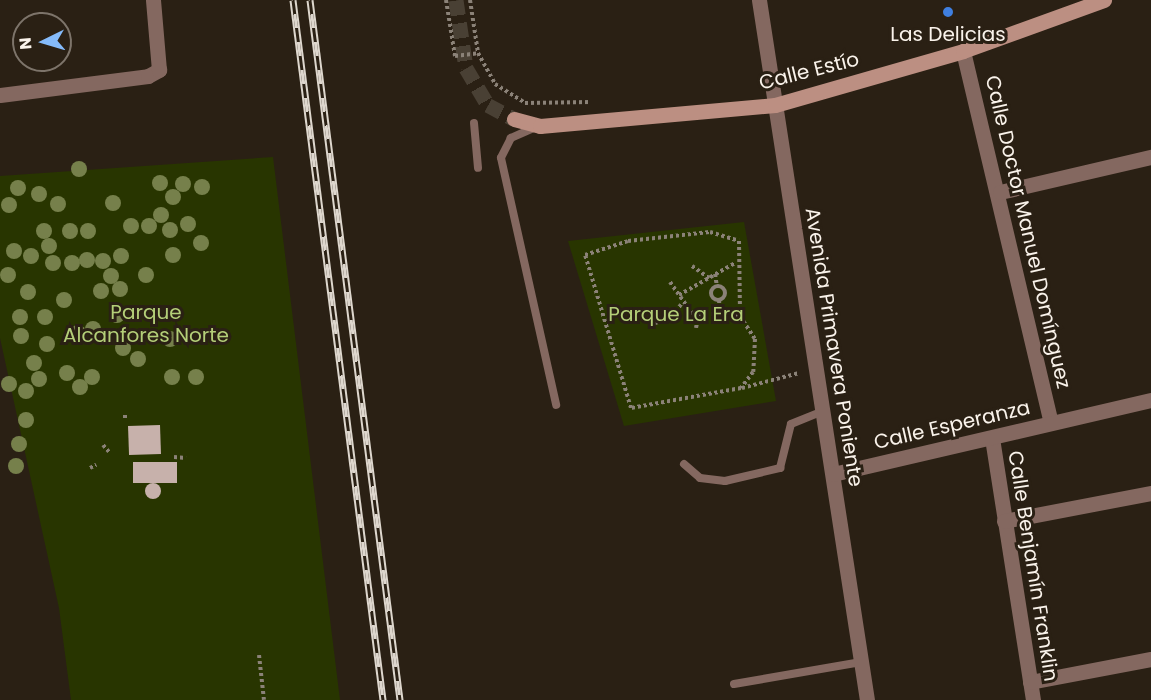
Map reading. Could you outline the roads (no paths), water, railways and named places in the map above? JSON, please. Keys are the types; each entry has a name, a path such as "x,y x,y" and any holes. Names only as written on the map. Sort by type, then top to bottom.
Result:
{"main road":[{"name":"Calle Estío","path":"514,119 540,126 600,118 776,105 963,51 1087,3 1104,0"}],"street":[{"path":"0,94 148,76 159,70 153,0"},
{"name":"Avenida Primavera Poniente","path":"759,0 867,700"},
{"name":"Calle Doctor Manuel Domínguez","path":"963,51 1000,192 1051,423"},
{"path":"1000,192 1151,157"},
{"name":"Calle Esperanza","path":"833,474 1151,400"},
{"name":"Calle Benjamín Franklin","path":"992,438 1033,700"},
{"path":"1004,521 1151,493"},
{"path":"1030,682 1151,659"}],"lane":[{"path":"474,123 478,168"},
{"path":"540,126 511,138 501,158 556,405"},
{"path":"684,464 700,478 725,481 780,468 791,424 824,411"},
{"path":"734,684 861,662"}],"tunnel":[{"path":"456,0 466,68 488,105 514,119"}],"railway":[{"path":"293,0 383,700"},
{"path":"310,0 400,700"}],"place":[{"name":"Las Delicias","path":"948,12"}],"park label":[{"name":"Parque La Era","path":"676,314"},
{"name":"Parque Alcanfores Norte","path":"146,324"}]}
